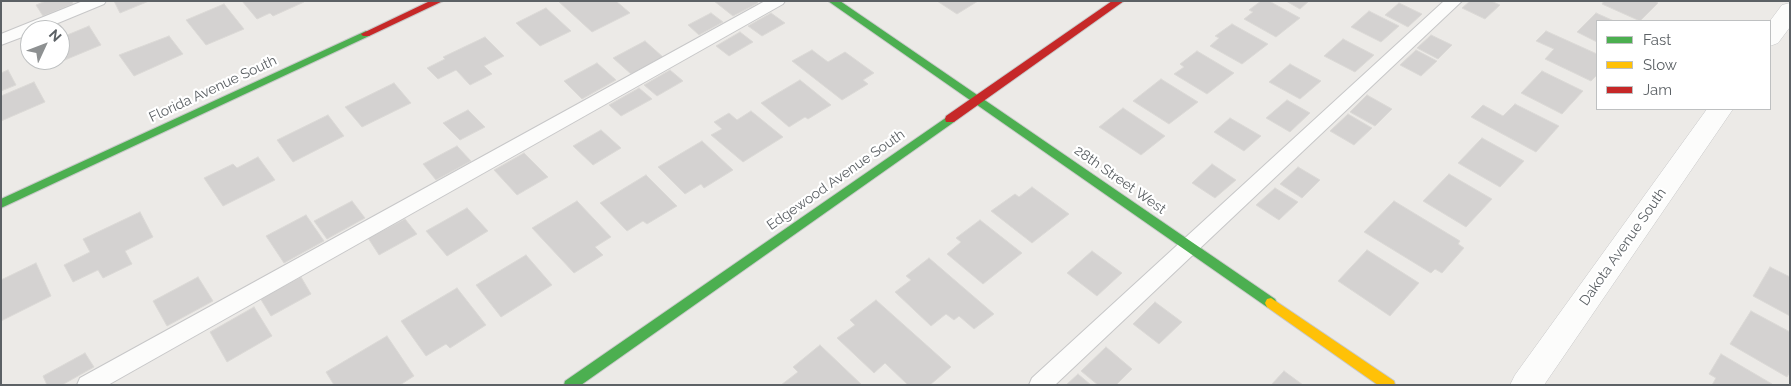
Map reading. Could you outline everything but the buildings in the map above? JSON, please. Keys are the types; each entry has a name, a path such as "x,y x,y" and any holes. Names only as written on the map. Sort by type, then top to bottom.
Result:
{"street":[{"name":"Florida Avenue South","path":"1,204 438,1"},
{"name":"28th Street West","path":"834,1 1389,385"},
{"name":"Edgewood Avenue South","path":"570,385 1119,1"},
{"path":"1771,37 1790,10"},
{"name":"Dakota Avenue South","path":"1526,385 1719,110"}],"lane":[{"path":"1,40 98,1"},
{"path":"88,385 777,1"},
{"path":"1040,385 1454,1"}],"traffic: fast":[{"path":"833,1 1271,303"},
{"path":"1,204 366,34"},
{"path":"570,385 950,119"}],"traffic: slow":[{"path":"1271,303 1389,385"}],"traffic: jam":[{"path":"366,34 438,1"},
{"path":"950,119 1119,1"}]}
